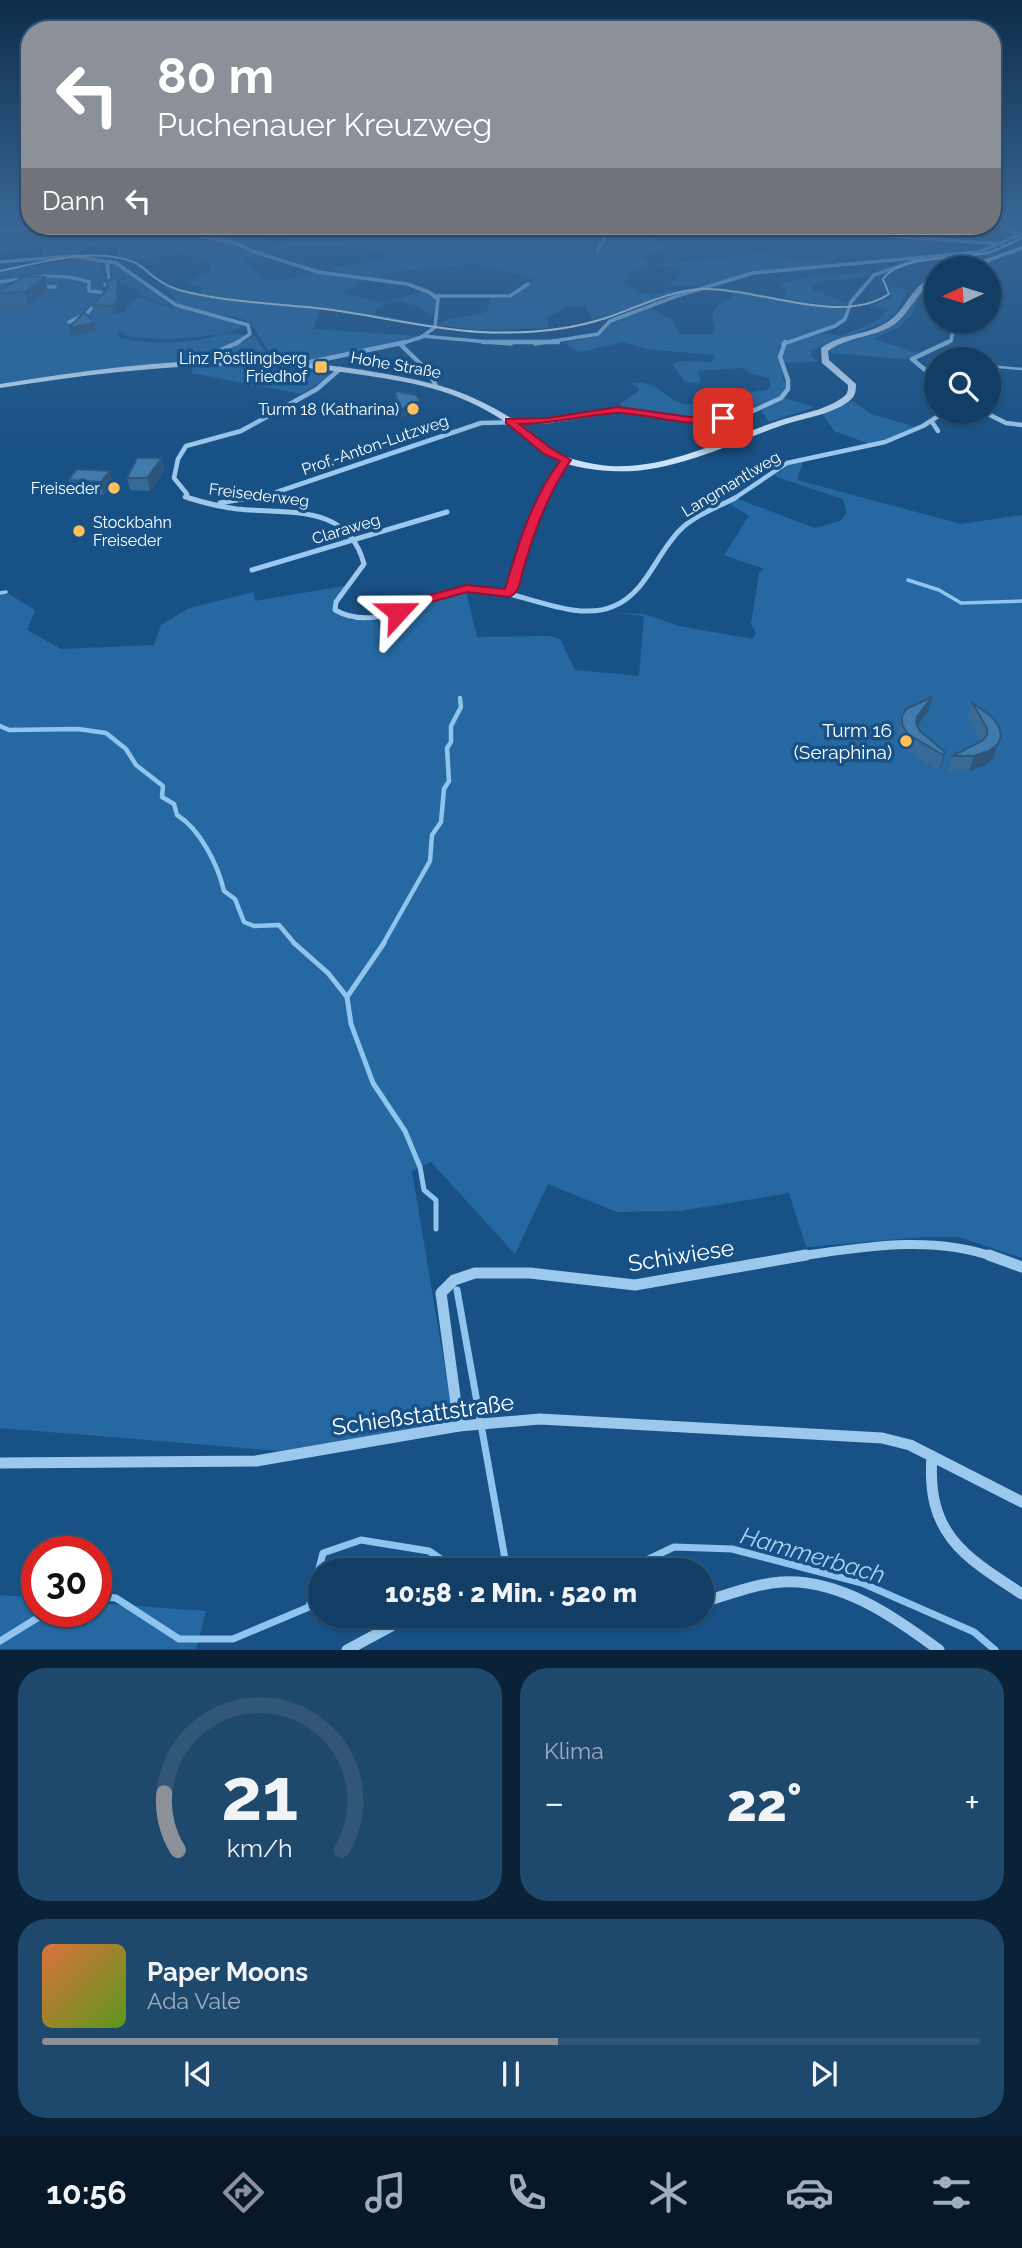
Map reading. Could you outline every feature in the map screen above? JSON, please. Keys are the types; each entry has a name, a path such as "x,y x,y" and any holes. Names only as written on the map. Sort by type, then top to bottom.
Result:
{"main road":[{"name":"Hohe Straße","path":"0,386 105,371 202,363 301,364 340,369 436,386 475,401 509,421 548,452 566,460 609,467 676,460 842,402 851,395 852,384 825,361 822,355 825,349 891,324 901,314 911,296"}],"street":[{"path":"69,322 87,313 100,296"},
{"path":"162,296 176,305 241,321 250,330 244,340 207,357 202,363"},
{"path":"301,364 400,344 422,336 435,327 434,314 440,303 436,296 510,296"},
{"path":"422,336 484,344 566,341 598,334 606,323 677,296"},
{"name":"Prof.-Anton-Lutzweg","path":"208,503 238,502 271,494 463,427 509,421 548,421 618,410 690,420 710,419 765,406 781,398 788,389 788,380 780,357 783,343 835,326 845,319 856,296"},
{"path":"938,347 951,341 953,333"},
{"path":"400,344 429,372 436,386"},
{"path":"924,353 912,359 924,369"},
{"name":"Freisederweg","path":"340,369 317,389 241,431 186,446 178,458 174,478 187,494 185,497 235,509 320,517 341,526 356,539"},
{"path":"1001,420 1022,425"},
{"name":"Langmantlweg","path":"509,593 537,601 598,610 614,607 631,598 665,546 683,527 744,492 785,464 866,448 928,424"},
{"path":"933,424 938,431"},
{"path":"356,539 364,564 336,602 337,612 352,618 374,619 393,614 419,601 467,588 509,593 521,551 545,495 557,470 566,460"},
{"path":"235,509 238,502"},
{"name":"Claraweg","path":"252,570 447,512"},
{"name":"Schiwiese","path":"458,1426 441,1293 453,1278 468,1273 533,1273 634,1285 677,1280 786,1256 934,1244 960,1247 1022,1268"},
{"name":"Schießstattstraße","path":"0,1463 256,1461 477,1423 540,1419 882,1438 909,1445 1022,1502"},
{"path":"932,1456 928,1479 934,1508 945,1533 961,1551 1022,1594"},
{"path":"714,1599 784,1581 815,1585 865,1604 894,1619 939,1650"},
{"path":"347,1650 388,1628"}],"shaded area":[{"path":"0,296 99,296 84,312 124,313 137,296 158,304 233,320 243,326 202,337 170,339 139,338 126,336 123,332 116,333 121,338 139,341 198,340 228,333 246,336 215,353 179,362 80,372 0,384"},
{"path":"145,296 159,296 171,305 161,303"},
{"path":"172,296 206,296 319,309 314,329 419,336 325,359 288,360 271,353 245,320 192,310 175,301"},
{"path":"212,296 355,296 384,303 407,296 432,296 438,305 432,316 404,302 389,303 375,310 375,314 432,325 324,308 247,302"},
{"path":"664,296 594,321 585,306 568,306 547,318 549,328 481,330 438,325 448,319 484,313 488,310 490,299"},
{"path":"732,296 764,296 847,309 843,318 827,329 787,340 779,346 778,357 786,389 779,397 759,408 723,417 670,418 619,409 621,403 639,391 639,388 630,383 651,385 687,404 699,403 712,397 731,401 751,392 767,390 771,385 769,378 742,368 698,371 701,379 699,383 685,382 672,364 681,361 712,362 716,357 647,349 623,342 579,352 564,343 600,335 610,322 651,308 671,319 680,334 712,334 715,328 713,311"},
{"path":"830,296 848,303 823,305 782,298"},
{"path":"904,296 894,314 885,322 812,350 811,355 818,362 784,363 783,346 804,336 841,336 879,320 888,310 872,306 892,297"},
{"path":"920,296 901,326 873,339 919,353 905,359 829,353 835,346 878,333 901,320"},
{"path":"254,336 264,350 277,359 211,360"},
{"path":"251,364 329,377 301,394 191,373 194,366"},
{"path":"784,398 815,407 769,422 761,410"},
{"path":"852,401 872,414 915,427 898,436 870,444 834,431 821,412"},
{"path":"804,460 797,480 961,524 1022,515 1022,1258 959,1237 924,1237 806,1247 789,1193 680,1211 617,1212 548,1184 515,1254 431,1162 412,1171 454,1423 305,1453 0,1428 0,595 9,594 35,610 27,630 61,649 154,645 161,625 189,608 254,592 255,601 345,586 334,601 332,612 353,620 390,619 429,600 466,591 477,637 549,636 560,639 575,670 639,676 644,616 615,613 644,614 679,626 753,639 756,633 751,624 759,573 764,569 724,555 749,516 730,504 738,499 815,528 840,521 847,513 843,499 774,476 791,463"},
{"path":"0,1595 21,1597 21,1627 112,1627 112,1604 206,1611 196,1649 0,1649"}],"building":[{"path":"100,296 117,296 112,306 92,305"},
{"path":"84,312 95,323 69,328"},
{"path":"395,391 416,395 420,401 399,410"},
{"path":"137,458 162,458 147,478 127,478"},
{"path":"77,469 110,471 101,482 68,480"},
{"path":"932,697 917,717 916,723 920,731 945,752 943,755 908,734 902,725 902,716 906,709"},
{"path":"972,702 993,718 1001,736 998,744 989,751 974,756 952,756 982,741 987,735 987,728"}],"waterway":[{"path":"1001,367 1022,369"},
{"path":"908,580 939,590 961,603 1022,601"},
{"path":"0,593 6,592"},
{"path":"383,944 430,861 432,835 441,822 444,789 449,781 447,748 451,742 451,726 461,707 460,698"},
{"path":"0,726 9,730 78,729 106,733 126,749 136,765 163,786 162,797 174,804 177,815 200,838 213,859 224,891 235,899 244,922 254,926 279,925 295,944"},
{"path":"347,997 384,943"},
{"path":"295,944 328,973 347,997"},
{"path":"347,997 351,1024 373,1083 405,1131 420,1167 424,1190 436,1200 436,1229"},
{"path":"457,1290 505,1558"},
{"name":"Hammerbach","path":"322,1558 323,1553 361,1540 429,1551 439,1558"},
{"name":"Hammerbach","path":"651,1558 674,1547 732,1549 862,1583 974,1632 995,1650"},
{"name":"Hammerbach","path":"112,1598 179,1639 233,1639 308,1607"},
{"name":"Hammerbach","path":"0,1641 23,1627"}],"tram line":[{"path":"208,296 333,310 480,332 560,329 606,318 665,296"},
{"path":"756,296 800,304 848,307 870,303 885,296"}],"place":[{"name":"Linz Pöstlingberg Friedhof","path":"321,367"},
{"name":"Turm 18 (Katharina)","path":"413,409"},
{"name":"Freiseder","path":"114,488"},
{"name":"Stockbahn Freiseder","path":"79,531"},
{"name":"Turm 16 (Seraphina)","path":"906,741"}],"route":[{"path":"398,612 419,601 467,588 509,593 511,590 526,539 553,477 566,460 548,452 509,421 548,421 618,410 690,420 723,418"}]}
